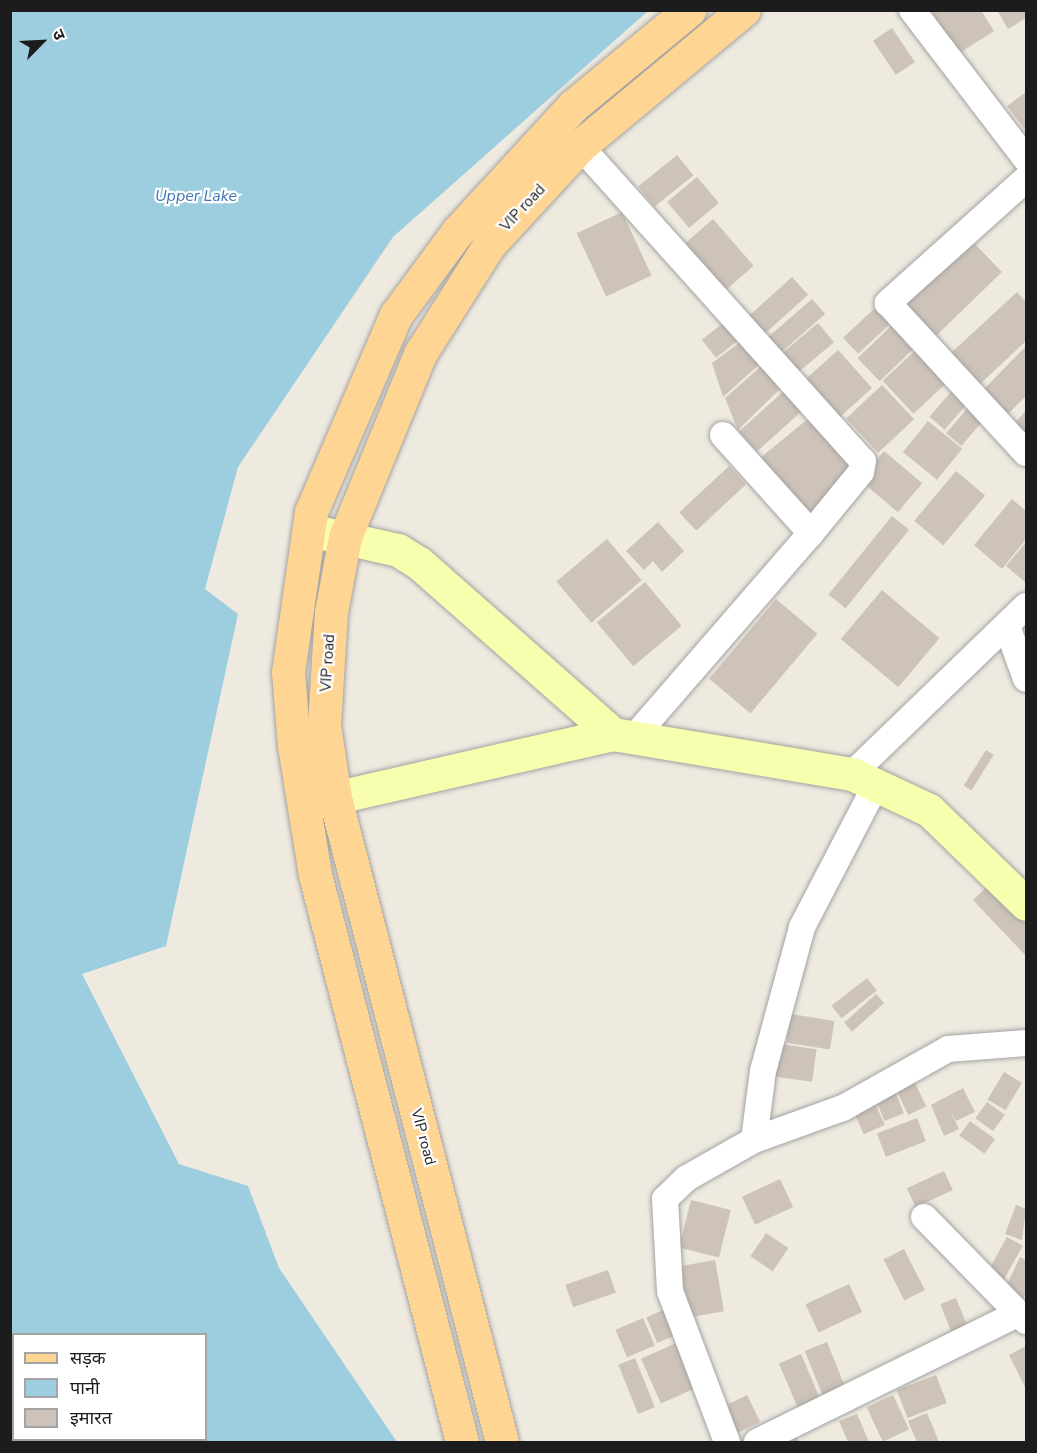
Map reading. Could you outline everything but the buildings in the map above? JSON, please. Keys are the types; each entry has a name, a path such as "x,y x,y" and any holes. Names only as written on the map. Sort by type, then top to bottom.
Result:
{"main road":[{"name":"VIP road","path":"502,1443 319,801 288,672 309,530 326,479 396,315 529,150 689,10"},
{"name":"VIP road","path":"462,1443 375,1119 319,801 331,612 345,537 420,354 489,245 580,146 744,10"}],"street":[{"path":"912,10 1026,159"},
{"path":"580,146 863,461 861,472 811,533 625,734"},
{"path":"1026,179 888,303 1026,453"},
{"path":"723,435 811,533"},
{"path":"309,530 398,550 419,563 625,734"},
{"path":"754,1140 763,1071 802,927 864,780 1026,606"},
{"path":"1007,626 1026,679"},
{"path":"319,801 625,734 864,780 929,810 1026,904"},
{"path":"727,1443 670,1291 665,1199 687,1178 754,1140 843,1108 948,1049 1026,1043"},
{"path":"757,1443 1022,1318 924,1217"}],"water":[{"name":"Upper Lake","path":"10,11 648,11 393,237 238,467 205,589 238,614 166,946 82,974 179,1164 248,1186 279,1268 397,1442 11,1442"}]}
